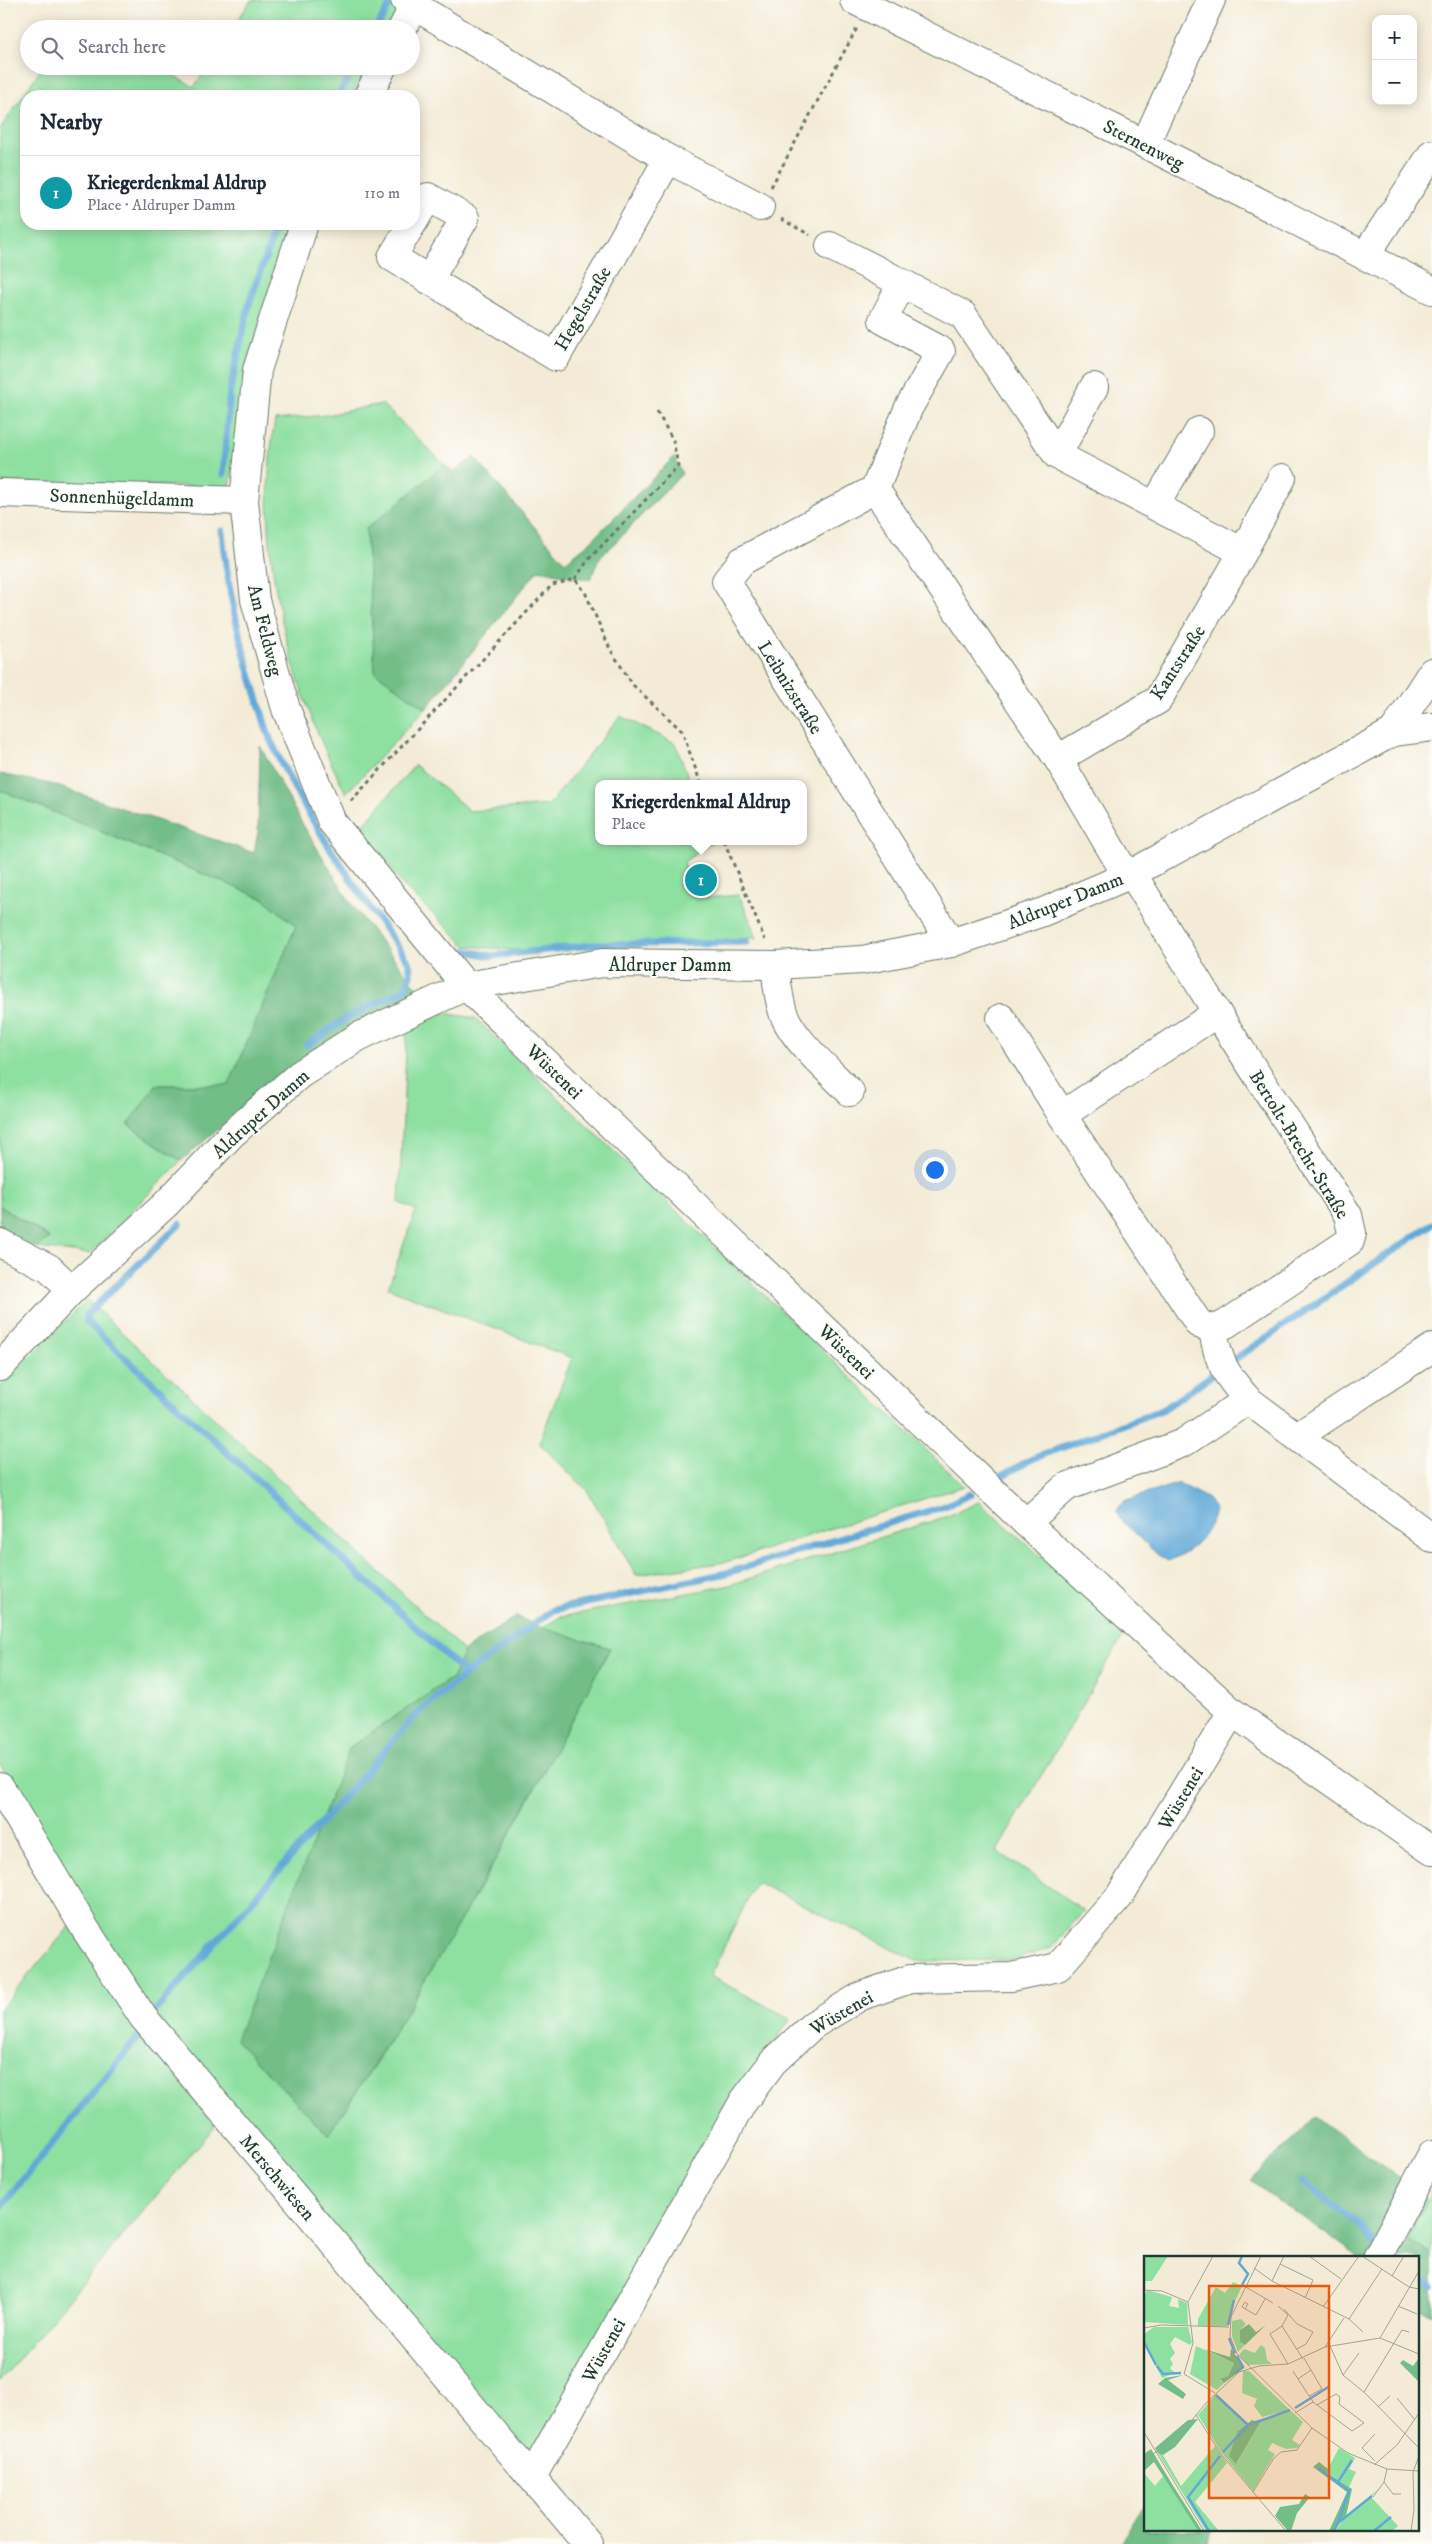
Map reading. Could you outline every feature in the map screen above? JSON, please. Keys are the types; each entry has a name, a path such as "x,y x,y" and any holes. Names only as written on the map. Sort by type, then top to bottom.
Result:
{"street":[{"path":"1145,144 1211,0"},
{"path":"405,20 412,1 668,159 760,207"},
{"name":"Sternenweg","path":"861,4 1145,144 1432,290"},
{"path":"371,90 378,75"},
{"path":"1365,256 1432,154"},
{"name":"Hegelstraße","path":"408,230 392,257 556,357 668,159"},
{"path":"420,210 428,197 465,218 429,280"},
{"name":"Am Feldweg","path":"302,230 257,370 244,501 258,609 286,709 332,822 466,986"},
{"path":"830,246 963,315 1057,455 1243,552"},
{"path":"902,283 883,320 941,351"},
{"path":"963,315 909,407 875,489 1058,759 1130,875"},
{"path":"1057,455 1094,387"},
{"path":"1155,505 1199,431"},
{"name":"Kantstraße","path":"1058,759 1158,700 1243,552 1282,478"},
{"name":"Leibnizstraße","path":"875,489 742,561 726,581 951,943"},
{"name":"Sonnenhügeldamm","path":"0,493 244,501"},
{"path":"1393,732 1432,672"},
{"name":"Aldruper Damm","path":"0,1367 72,1290 166,1204 232,1134 299,1075 358,1037 466,986 602,963 775,965 862,960 951,943 1043,912 1130,875 1393,732 1432,727"},
{"name":"Bertolt-Brecht-Straße","path":"1130,875 1348,1215 1352,1233 1350,1241 1226,1324 1213,1329"},
{"path":"775,965 777,988 785,1017 804,1043 850,1092"},
{"name":"Wüstenei","path":"466,986 1026,1523 1232,1712 1432,1851"},
{"path":"1062,1116 1217,1013"},
{"path":"1001,1018 1062,1116 1199,1324 1213,1329 1223,1367 1248,1400 1432,1538"},
{"path":"0,1243 49,1268 72,1290"},
{"path":"1298,1436 1432,1348"},
{"path":"1026,1523 1066,1487 1183,1444 1248,1400"},
{"name":"Wüstenei","path":"532,2477 743,2102 773,2062 813,2025 861,1996 910,1980 1011,1977 1058,1967 1119,1897 1232,1712"},
{"name":"Merschwiesen","path":"0,1787 84,1927 143,2017 588,2544"},
{"path":"1380,2253 1432,2154"}],"path":[{"path":"830,246 760,207 861,4"},
{"path":"332,822 552,585 575,580 588,560 678,466 673,440 656,412"},
{"path":"575,580 585,592 610,649 633,685 682,731 700,780"},
{"path":"726,845 775,965"}],"green space":[{"path":"251,0 381,0 399,9 394,20 238,20"},
{"path":"37,75 173,75 194,87 202,75 364,75 356,90 27,90"},
{"path":"20,100 20,230 288,230 248,361 230,487 0,482 0,129"},
{"path":"382,404 445,465 366,529 375,671 426,709 346,793 325,750 307,705 292,659 280,612 272,564 269,468 275,420 326,415"},
{"path":"474,457 565,562 588,544 674,457 682,474 599,559 590,580 538,570 426,709 375,672 366,529 445,465 453,472"},
{"path":"620,716 675,743 689,780 595,780 595,845 708,845 684,862 695,899 739,895 757,938 516,950 466,946 403,885 362,826 415,765 470,811 549,805"},
{"path":"260,746 303,825 350,902 421,993 293,1066 181,1161 128,1125 156,1085 229,1085 296,926 264,899 0,790 0,774 51,784 254,853 258,832"},
{"path":"0,790 264,899 296,926 229,1085 156,1085 128,1125 181,1161 90,1254 38,1248 49,1237 0,1206"},
{"path":"437,1012 475,1018 964,1486 726,1562 636,1575 587,1490 539,1443 572,1358 388,1288 416,1210 399,1203 407,1027"},
{"path":"0,1206 49,1238 38,1248 0,1235"},
{"path":"87,1300 464,1651 454,1677 350,1747 327,2135 379,2058 500,1853 610,1648 542,1628 560,1617 726,1586 948,1516 979,1502 1126,1631 997,1851 1084,1911 1051,1948 1015,1960 917,1961 756,1882 710,1976 791,2019 740,2088 530,2461 144,2000 0,1764 0,1387"},
{"path":"516,1616 542,1628 610,1648 475,1895 403,2016 328,2135 236,2040 350,1747 453,1677 464,1651"},
{"path":"70,1926 127,2013 215,2126 0,2381 0,2009"},
{"path":"1315,2117 1428,2199 1407,2238 1432,2255 1432,2315 1420,2308 1420,2256 1357,2256 1250,2180"},
{"path":"1432,2191 1432,2255 1407,2239"},
{"path":"1144,2505 1144,2532 1211,2532 1205,2544 1120,2544"}],"water":[{"path":"1179,1483 1208,1499 1215,1509 1204,1535 1184,1553 1168,1561 1158,1555 1119,1518 1117,1510 1124,1501"}],"waterway":[{"path":"381,20 388,8"},
{"path":"341,90 350,75"},
{"path":"223,474 230,391 249,304 275,230"},
{"path":"222,531 227,573 240,636 271,741 301,799 334,855 409,962 410,978 402,991 350,1016 307,1045"},
{"path":"466,951 492,956 592,945 747,942"},
{"path":"155,2011 417,1714 466,1674 87,1322 87,1314 180,1224"},
{"path":"1228,1364 1432,1224"},
{"path":"1000,1477 1032,1459 1164,1409 1219,1370"},
{"path":"466,1674 553,1610 727,1573 945,1506 970,1494"},
{"path":"0,2208 139,2036"},
{"path":"1301,2181 1356,2222 1376,2246"},
{"path":"1420,2277 1432,2286"}],"place":[{"name":"Kriegerdenkmal Aldrup","path":"701,880"}]}
